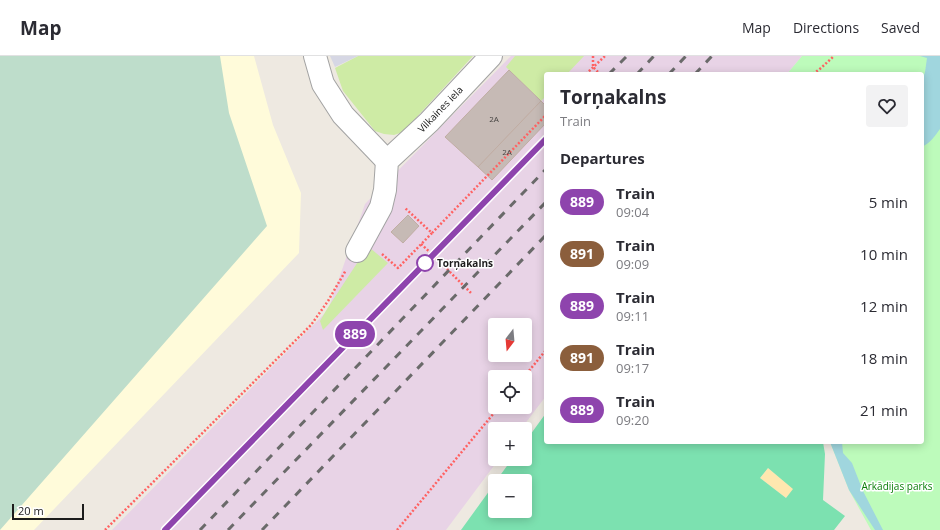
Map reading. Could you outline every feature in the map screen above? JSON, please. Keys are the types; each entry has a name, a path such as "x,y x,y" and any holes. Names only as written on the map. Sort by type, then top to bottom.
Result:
{"street":[{"path":"315,56 323,84 343,115 387,161 385,190 381,207 358,251"},
{"name":"Vilkaines iela","path":"387,161 429,122 491,56"}],"path":[{"path":"593,56 593,67 598,72"},
{"path":"588,72 605,56"},
{"path":"816,72 834,56"},
{"path":"398,268 544,117"},
{"path":"413,216 432,233"},
{"path":"421,244 472,294"},
{"path":"105,530 311,325 328,301 358,251"},
{"path":"530,370 544,352"},
{"path":"397,530 493,414"}],"shaded area":[{"path":"0,56 254,56 273,125 301,193 299,253 34,530 0,530"},
{"path":"330,56 358,56 335,67"},
{"name":"Torņakalns","path":"511,56 802,56 789,72 544,72 544,399 526,422 488,422 488,466 494,466 446,530 112,530 328,310 365,204"}],"green space":[{"path":"0,56 220,56 229,113 267,226 0,530"},
{"path":"358,56 473,56 403,132 394,135 375,131 343,91 335,68"},
{"path":"515,56 584,56 569,72 544,72 544,98 541,101 506,67"},
{"name":"Arkādijas parks","path":"802,56 940,56 940,530 871,530 849,490 831,444 924,444 924,72 789,72"},
{"path":"370,248 388,263 323,330 320,321 365,251"},
{"path":"544,416 544,444 823,444 825,454 823,500 845,516 834,530 461,530 488,493 488,518 532,518 532,474 501,474 507,466 532,466 532,432","holes":["768,468 793,489 786,498 760,478"]}],"sand":[{"path":"768,468 794,489 786,498 760,478"}],"water":[{"path":"920,56 940,56 940,129 934,137 924,146 924,75 927,58"},
{"path":"831,444 842,444 843,453 852,463 863,491 883,530 875,530 849,490"}],"building":[{"path":"509,70 541,101 478,167 445,137"},
{"path":"541,101 544,104 544,125 492,180 478,167"},
{"path":"408,215 419,226 403,243 391,232"}],"railway":[{"path":"611,72 627,56"},
{"path":"639,72 654,56"},
{"path":"671,72 686,56"},
{"path":"697,72 712,56"},
{"path":"165,530 544,141"},
{"path":"200,530 544,171"},
{"path":"228,530 544,204"},
{"path":"262,530 544,237"}],"train":[{"name":"889","path":"165,530 544,141"}],"place":[{"name":"Torņakalns","path":"425,263"}]}
